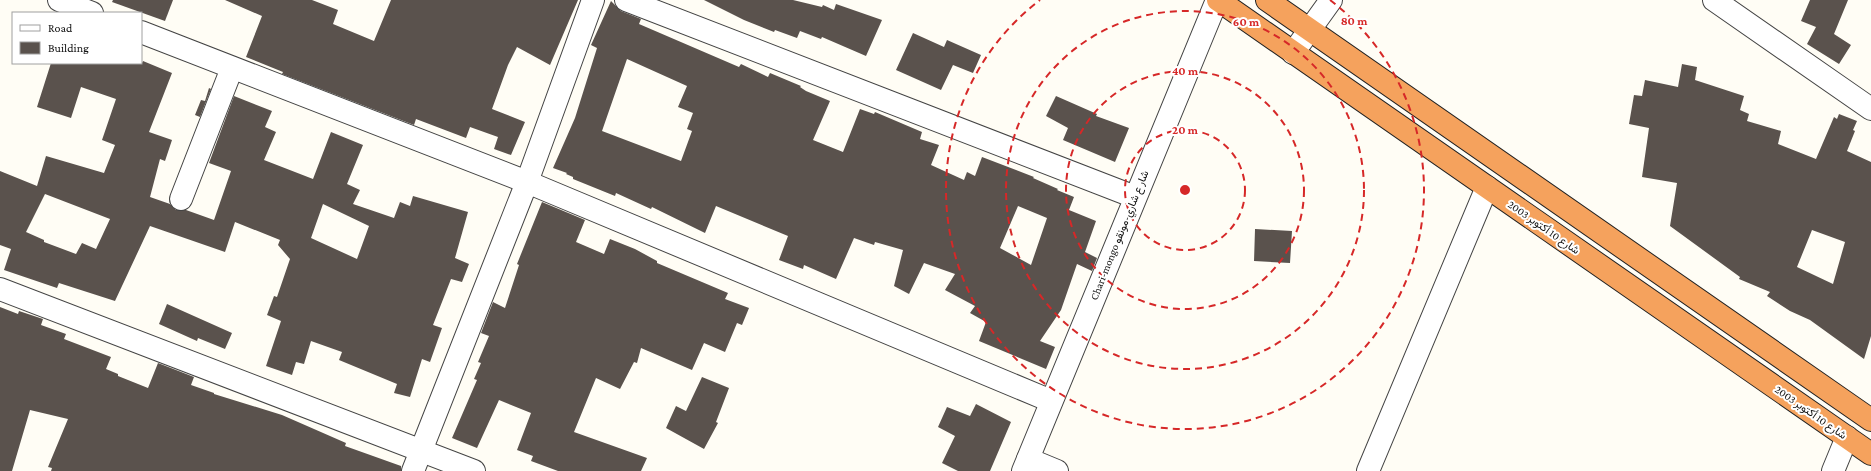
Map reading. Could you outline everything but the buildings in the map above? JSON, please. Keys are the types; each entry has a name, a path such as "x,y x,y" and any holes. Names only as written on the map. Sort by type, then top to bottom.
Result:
{"highway":[{"name":"شارع 10 أكتوبر 2003","path":"1217,0 1871,454"},
{"path":"1267,0 1871,420"}],"street":[{"path":"59,0 89,12"},
{"path":"413,471 527,182 593,0"},
{"path":"626,0 1135,197"},
{"name":"Chari-mongo شار ع شاري-مونقو","path":"1025,465 1217,0"},
{"path":"1293,53 1331,0"},
{"path":"1714,0 1871,109"},
{"path":"142,32 527,182 1051,401"},
{"path":"181,199 232,68"},
{"path":"1368,471 1487,187"},
{"path":"0,289 474,471"},
{"path":"1833,471 1847,437"},
{"path":"1025,465 1057,471"}]}
